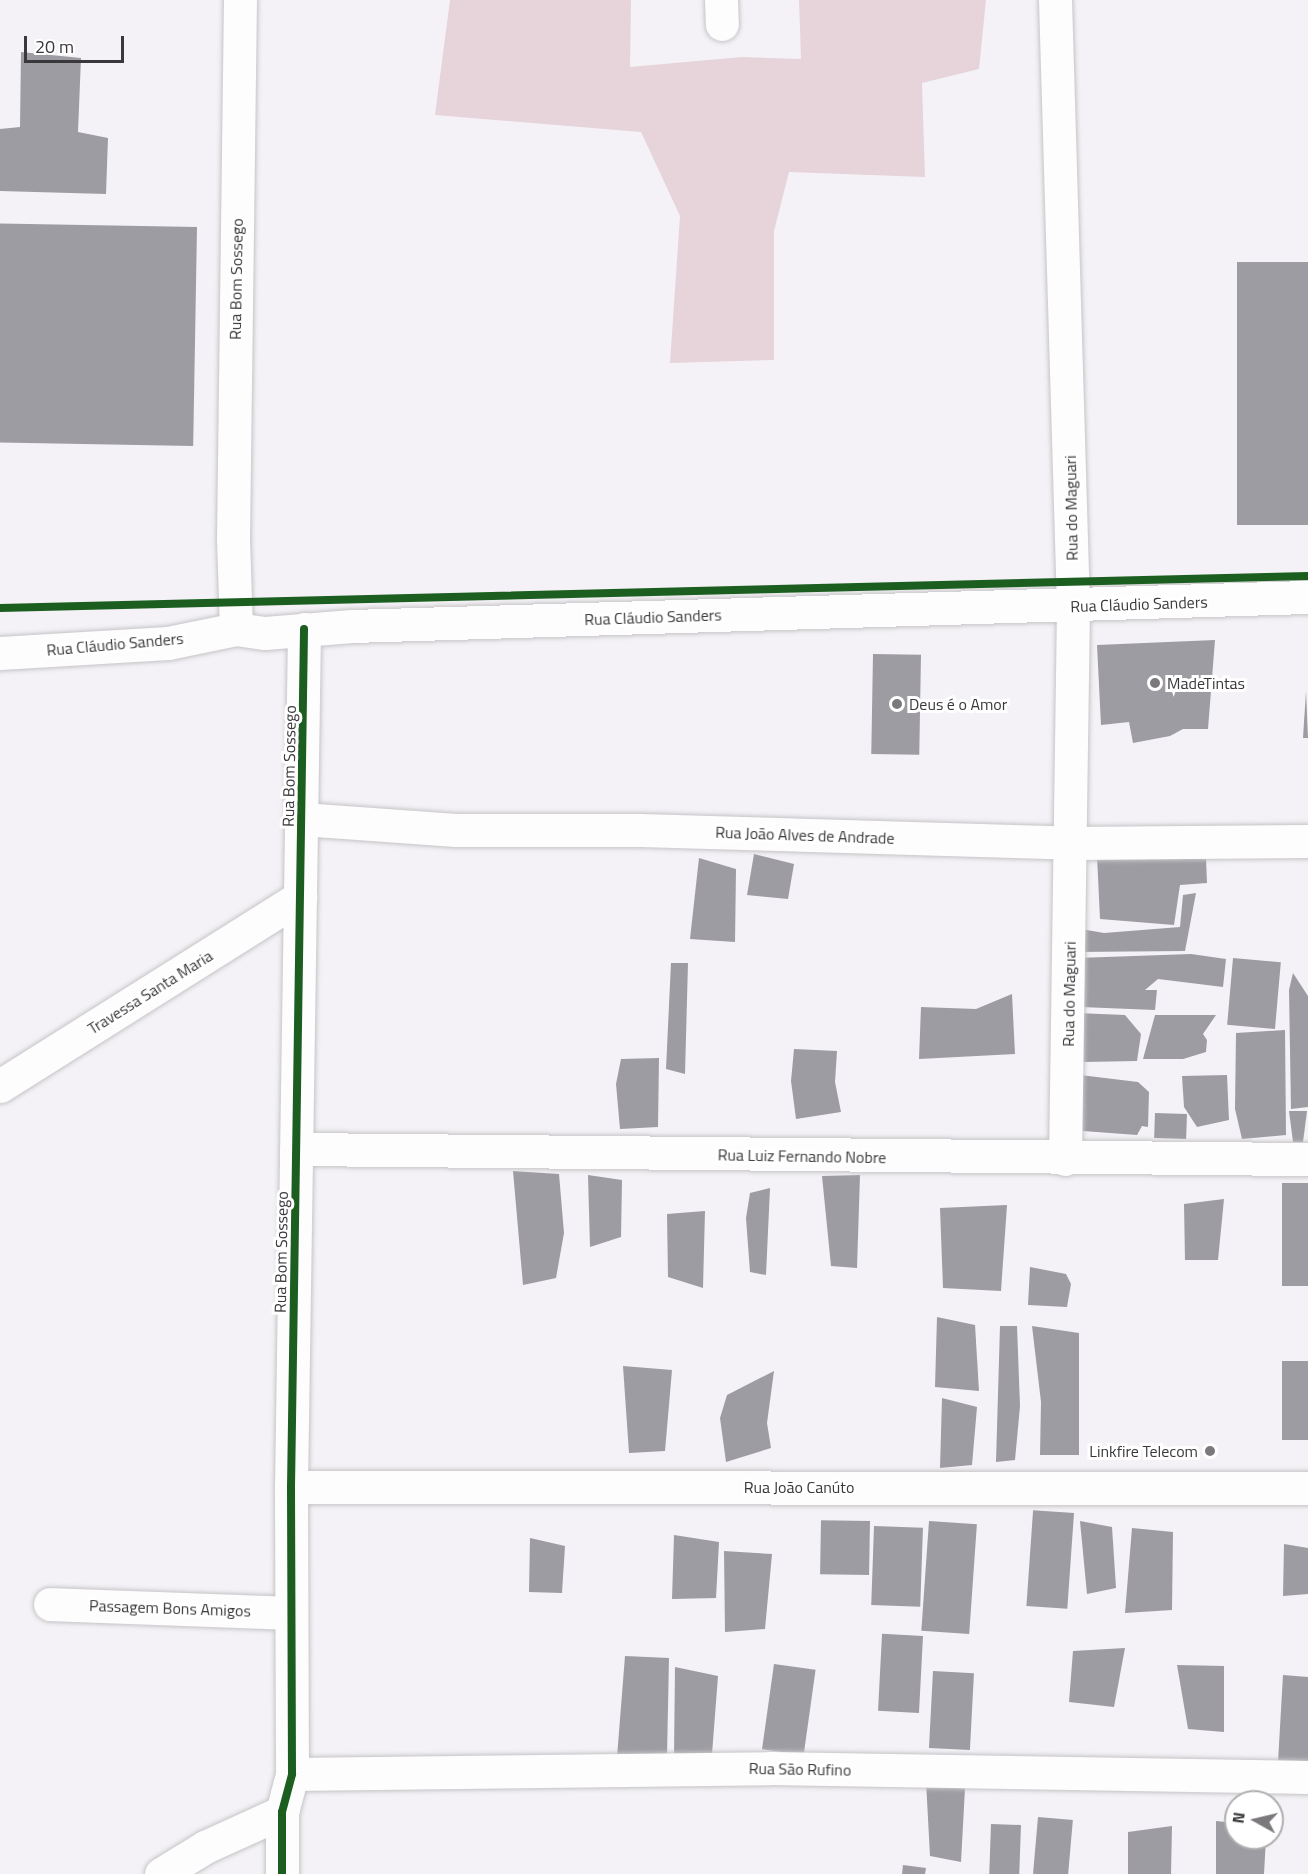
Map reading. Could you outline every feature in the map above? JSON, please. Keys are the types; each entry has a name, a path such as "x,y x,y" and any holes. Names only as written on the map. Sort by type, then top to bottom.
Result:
{"street":[{"name":"Rua Bom Sossego","path":"236,629 233,539 240,0"},
{"name":"Rua do Maguari","path":"1055,0 1073,607 1073,843 1065,1159"},
{"name":"Rua Cláudio Sanders","path":"0,653 168,643 236,629 266,633 304,629 1073,607 1308,597"},
{"name":"Rua Bom Sossego","path":"282,1874 282,1812 292,1774 291,1486 304,629"},
{"name":"Rua João Alves de Andrade","path":"302,819 456,830 640,830 1073,843 1308,841"},
{"name":"Travessa Santa Maria","path":"0,1086 300,897"},
{"name":"Rua Luiz Fernando Nobre","path":"296,1149 1065,1159 1308,1159"},
{"name":"Rua João Canúto","path":"291,1486 1308,1488"},
{"name":"Passagem Bons Amigos","path":"50,1604 290,1613"},
{"name":"Rua São Rufino","path":"292,1774 770,1768 1308,1777"},
{"path":"160,1874 282,1812"}],"shaded area":[{"path":"450,0 631,0 630,67 742,57 801,59 799,0 986,0 979,69 922,83 925,177 789,172 774,231 774,360 670,363 680,216 641,132 435,115"}],"building":[{"path":"21,52 81,58 78,132 108,138 106,194 0,191 0,129 20,127"},
{"path":"0,224 197,227 193,446 0,443"},
{"path":"1237,262 1308,262 1308,525 1237,525"},
{"name":"MadeTintas","path":"1215,640 1208,729 1183,729 1170,736 1133,743 1129,722 1101,725 1097,645"},
{"name":"Deus é o Amor","path":"873,654 921,655 919,755 871,754"},
{"path":"1306,691 1308,738 1303,738"},
{"path":"1228,847 1223,859 1206,858 1207,883 1180,885 1174,925 1100,919 1097,856"},
{"path":"754,854 794,864 788,899 747,895"},
{"path":"699,858 736,869 735,942 690,939"},
{"path":"1196,893 1185,951 1075,952 1075,928 1104,933 1180,927 1183,895"},
{"path":"1191,954 1226,959 1223,987 1158,979 1145,990 1157,990 1155,1010 1081,1007 1077,958"},
{"path":"1233,958 1281,962 1275,1029 1227,1025"},
{"path":"671,963 688,963 685,1074 666,1069"},
{"path":"1293,973 1308,996 1308,1107 1291,1109 1289,990"},
{"path":"1012,994 1015,1054 919,1059 921,1007 976,1009"},
{"path":"1076,1013 1125,1015 1141,1034 1137,1061 1083,1062"},
{"path":"1155,1015 1216,1015 1203,1034 1207,1040 1206,1052 1183,1059 1143,1059"},
{"path":"1285,1030 1286,1135 1242,1139 1235,1109 1236,1033"},
{"path":"794,1049 837,1051 835,1082 841,1112 796,1119 791,1081"},
{"path":"659,1058 658,1127 620,1129 616,1084 621,1059"},
{"path":"1080,1075 1138,1082 1149,1092 1148,1127 1142,1126 1137,1135 1083,1131 1075,1109"},
{"path":"1227,1075 1229,1120 1197,1127 1184,1107 1182,1076"},
{"path":"1289,1111 1307,1111 1303,1142 1293,1142"},
{"path":"1155,1113 1187,1114 1186,1139 1154,1138"},
{"path":"513,1171 559,1174 564,1233 556,1278 523,1285"},
{"path":"588,1175 622,1180 621,1237 590,1247"},
{"path":"860,1175 857,1268 831,1266 822,1176"},
{"path":"1282,1183 1308,1183 1308,1286 1282,1286"},
{"path":"770,1188 766,1275 750,1272 746,1218 750,1193"},
{"path":"1224,1199 1218,1260 1185,1260 1184,1204"},
{"path":"1007,1205 1001,1291 943,1288 940,1208"},
{"path":"705,1211 703,1288 668,1277 667,1214"},
{"path":"1030,1267 1066,1274 1071,1284 1067,1307 1028,1305"},
{"path":"937,1317 975,1325 979,1391 935,1387"},
{"path":"1000,1326 1017,1326 1020,1406 1015,1460 996,1462"},
{"path":"1032,1326 1079,1333 1079,1455 1040,1455 1041,1402"},
{"path":"1282,1361 1308,1361 1308,1440 1282,1440"},
{"path":"623,1366 672,1370 665,1451 629,1453"},
{"path":"774,1371 767,1423 771,1448 726,1462 720,1418 727,1395"},
{"path":"942,1398 977,1407 972,1465 940,1468"},
{"path":"1033,1510 1074,1513 1067,1609 1026,1606"},
{"path":"821,1520 870,1521 869,1575 820,1574"},
{"path":"929,1521 977,1524 969,1634 921,1631"},
{"path":"1080,1521 1112,1527 1116,1588 1087,1594"},
{"path":"874,1526 923,1528 920,1607 871,1605"},
{"path":"1132,1528 1173,1532 1172,1610 1125,1613"},
{"path":"674,1535 719,1542 716,1598 672,1599"},
{"path":"530,1538 565,1546 562,1593 529,1592"},
{"path":"1284,1544 1308,1548 1308,1594 1283,1596"},
{"path":"724,1551 772,1554 765,1629 725,1632"},
{"path":"882,1634 923,1636 919,1713 878,1711"},
{"path":"1125,1648 1114,1707 1069,1702 1073,1651"},
{"path":"625,1656 669,1658 667,1756 617,1757"},
{"path":"774,1664 816,1670 804,1755 762,1749"},
{"path":"1177,1665 1224,1666 1224,1732 1188,1729"},
{"path":"675,1667 718,1676 712,1754 674,1755"},
{"path":"933,1671 974,1673 970,1750 929,1748"},
{"path":"1283,1675 1308,1677 1308,1762 1278,1762"},
{"path":"926,1781 965,1788 961,1862 930,1856"},
{"path":"1038,1817 1073,1820 1068,1874 1033,1874"},
{"path":"1216,1821 1224,1822 1224,1850 1265,1850 1264,1874 1216,1874"},
{"path":"991,1824 1021,1825 1019,1874 989,1874"},
{"path":"1172,1826 1171,1874 1128,1874 1128,1832"},
{"path":"903,1865 926,1868 925,1874 902,1874"}],"cycle path":[{"path":"0,608 1308,576"},
{"path":"282,1874 282,1812 292,1774 291,1487 304,629"}],"place":[{"name":"MadeTintas","path":"1155,683"},
{"name":"Deus é o Amor","path":"897,704"},
{"name":"Linkfire Telecom","path":"1210,1451"}]}
